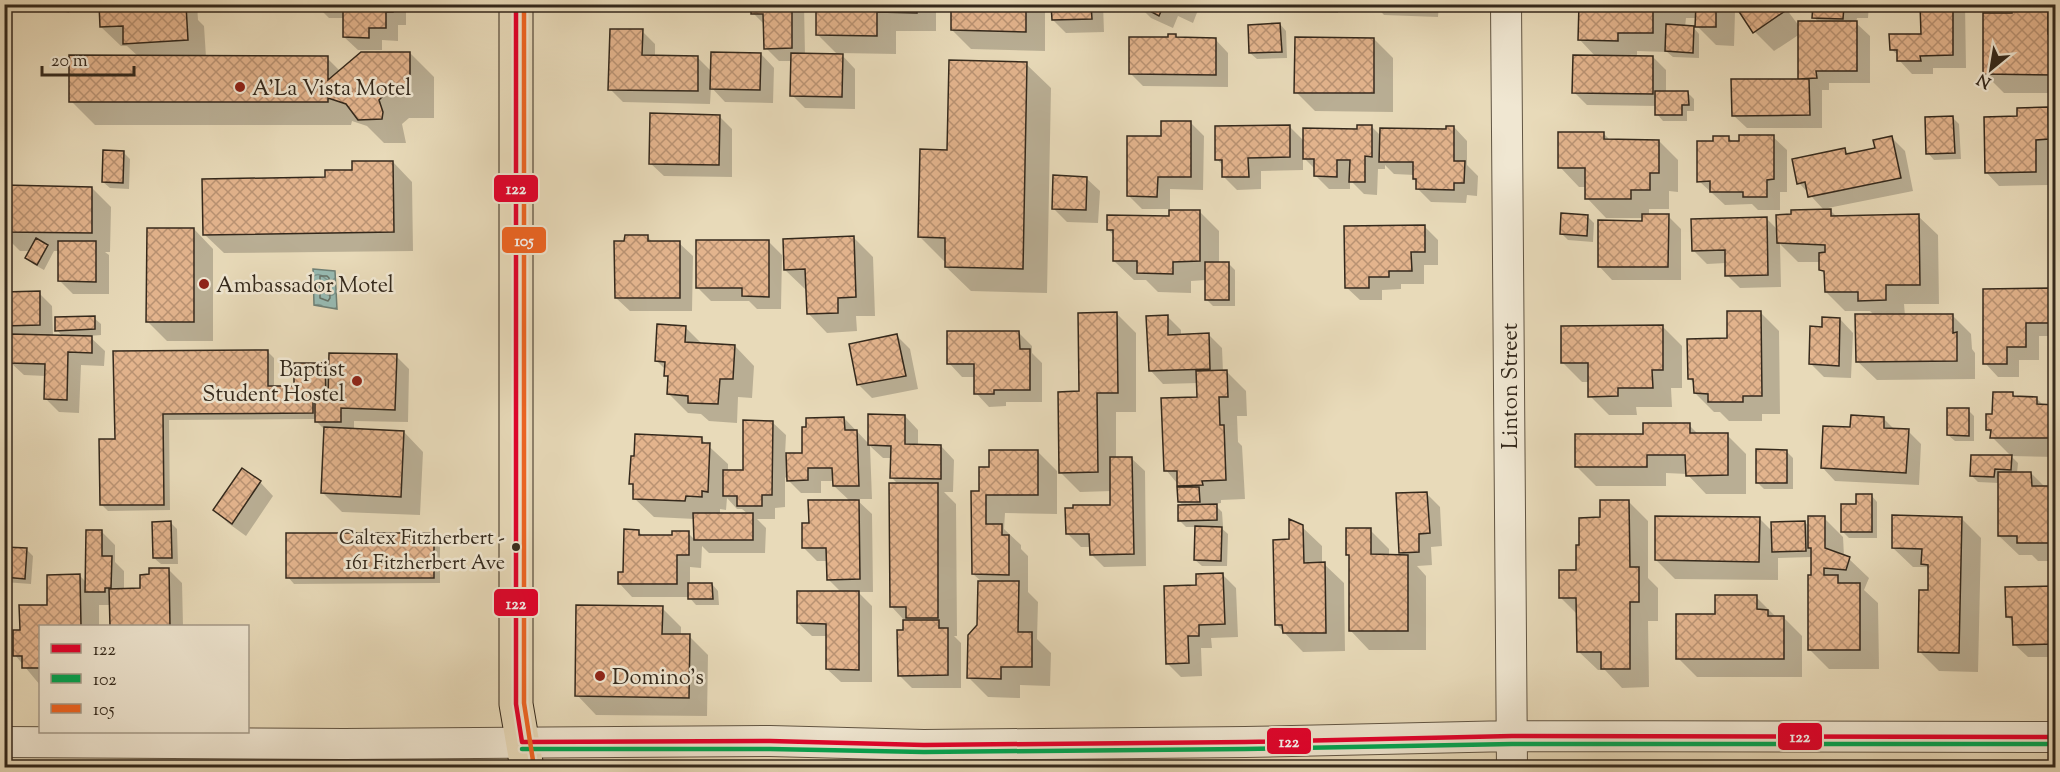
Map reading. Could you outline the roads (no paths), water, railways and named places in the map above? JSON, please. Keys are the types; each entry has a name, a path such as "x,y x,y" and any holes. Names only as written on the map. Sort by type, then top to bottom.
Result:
{"main road":[{"path":"516,4 516,704 524,755"}],"street":[{"name":"Linton Street","path":"1506,4 1512,768"},
{"path":"4,742 344,744 524,755 771,741 958,745 1512,736 2055,736"}],"water":[{"path":"313,269 335,271 337,309 314,305"}],"place":[{"name":"A'La Vista Motel","path":"240,87"},
{"name":"Ambassador Motel","path":"204,284"},
{"name":"Baptist Student Hostel","path":"357,381"},
{"name":"Caltex Fitzherbert - 161 Fitzherbert Ave","path":"516,547"},
{"name":"Domino's","path":"600,676"}]}
